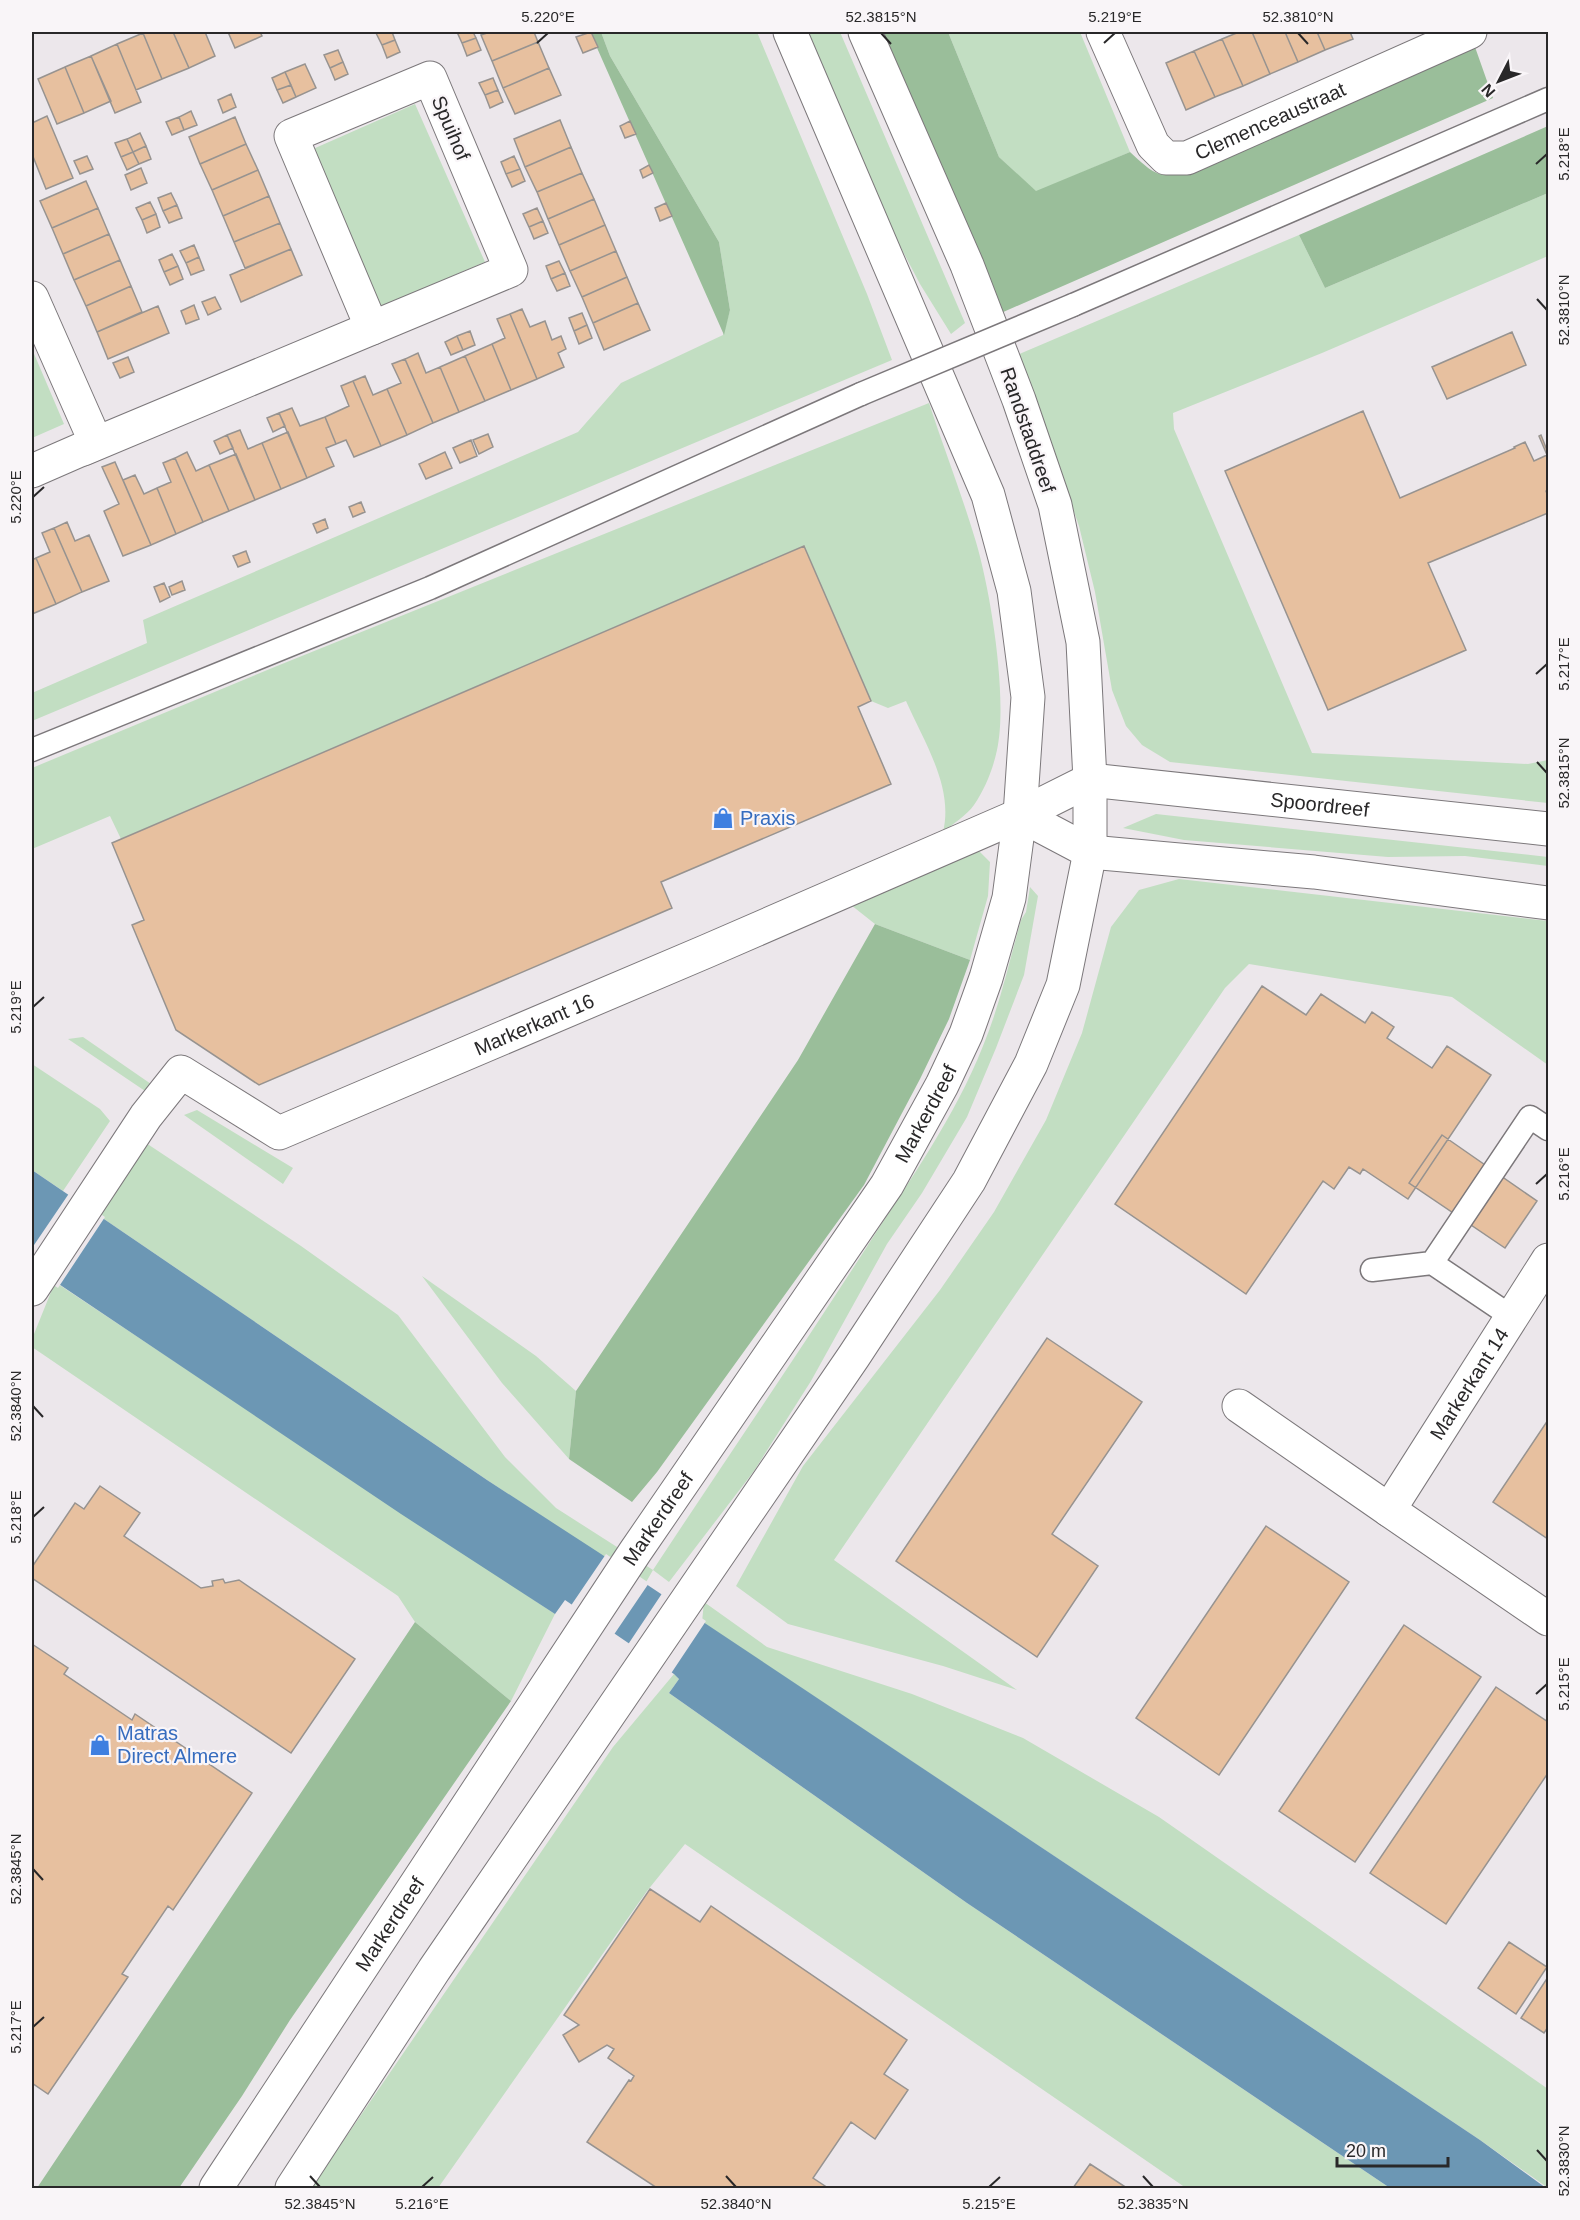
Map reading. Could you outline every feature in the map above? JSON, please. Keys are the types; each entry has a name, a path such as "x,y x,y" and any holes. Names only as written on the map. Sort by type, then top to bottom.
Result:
{"main road":[{"path":"790,32 988,495 1014,591 1028,697 1020,815 1090,852 1314,872 1548,903"},
{"name":"Randstaddreef","path":"865,32 967,265 1019,400 1055,506 1083,642 1090,780 1090,852"},
{"name":"Clemenceaustraat","path":"1103,32 1153,146 1166,158 1187,158 1470,32"},
{"name":"Spuihof","path":"32,471 511,270 429,78 291,136 372,328"},
{"path":"32,298 96,443 82,449"},
{"name":"Markerkant 16","path":"32,1288 146,1116 181,1072 279,1133 1020,815 1090,780"},
{"name":"Spoordreef","path":"1090,780 1548,829"},
{"name":"Markerdreef","path":"216,2188 652,1528 888,1185 942,1085 970,1023 1009,898 1020,815"},
{"path":"292,2188 434,1970 854,1356 969,1180 1031,1064 1063,985 1090,852"},
{"name":"Markerkant 14","path":"1389,1510 1548,1260"},
{"path":"1239,1406 1548,1619"}],"lane":[{"path":"32,750 430,588 861,394 1073,305 1548,99"},
{"path":"1432,1263 1530,1117 1548,1129"},
{"path":"1372,1270 1432,1263 1512,1317"}],"green space":[{"path":"590,32 601,32 610,56 719,242 730,310 724,335"},
{"path":"601,32 757,32 867,294 892,360 32,721 32,693 147,643 143,620 578,432 621,383 723,335 730,310 719,242 610,56"},
{"path":"808,32 840,32 965,323 951,334 920,284 878,204"},
{"path":"883,32 948,32 999,157 1036,191 1130,152 1152,171 1159,174 1173,175 1194,171 1475,47 1493,98 1001,313"},
{"path":"948,32 1080,32 1130,152 1036,192 999,157"},
{"path":"415,104 485,262 380,307 313,149"},
{"path":"1548,126 1548,193 1325,288 1299,235"},
{"path":"1548,193 1548,256 1322,353 1173,413 1174,429 1312,753 1528,764 1548,760 1548,803 1170,762 1142,745 1126,726 1112,690 1095,592 1079,526 1017,355 1299,235 1325,288"},
{"path":"32,349 64,424 32,438"},
{"path":"929,403 982,563 996,646 1000,703 997,750 985,786 971,809 943,832 945,815 941,782 929,749 906,701 888,708 871,701 804,546 121,839 110,816 32,849 32,768 277,666"},
{"path":"1156,814 1548,857 1548,866 1465,856 1388,857 1184,840 1123,828"},
{"path":"979,851 990,862 988,896 970,960 875,924 851,905"},
{"path":"1179,879 1548,921 1548,1065 1452,997 1249,964 1225,988 834,1560 1017,1690 943,1666 788,1624 736,1586 803,1466 940,1290 994,1212 1046,1120 1082,1033 1111,927 1139,890"},
{"path":"1030,887 1038,896 1024,975 967,1117 922,1193 887,1244 811,1381 754,1471 669,1582 653,1570 842,1286 915,1173 959,1098 989,1031 1021,920 1026,912"},
{"path":"875,924 970,960 949,1019 864,1185 657,1472 632,1502 569,1459 576,1391 798,1060"},
{"path":"83,1037 151,1084 151,1095 68,1039"},
{"path":"32,1064 100,1109 110,1121 63,1191 32,1170"},
{"path":"197,1110 293,1168 283,1184 184,1115"},
{"path":"146,1143 301,1246 398,1315 505,1457 556,1508 653,1570 645,1584 487,1480 98,1215"},
{"path":"422,1276 536,1356 576,1391 569,1459 502,1383"},
{"path":"55,1282 555,1614 511,1701 415,1622 398,1596 32,1347 32,1339"},
{"path":"704,1602 767,1647 912,1694 1023,1738 1159,1817 1548,2089 1548,2188 1480,2140 702,1622"},
{"path":"415,1622 511,1701 290,2020 242,2096 179,2188 37,2188"},
{"path":"674,1674 679,1679 669,1693 967,1903 1390,2188 1186,2188 685,1844 647,1891 438,2188 311,2188 613,1747"}],"water":[{"path":"32,1170 487,1480 1480,2140 1546,2188 1390,2188 967,1903 669,1693 679,1679 674,1674 565,1600 555,1614 401,1514 32,1266"}],"pier":[{"path":"70,1192 105,1217 58,1288 32,1270 32,1248"},
{"path":"606,1554 649,1583 613,1636 570,1607"},
{"path":"663,1592 706,1621 670,1675 627,1646"}],"building":[{"path":"173,32 189,68 162,79 143,33"},
{"path":"173,32 205,32 215,56 189,68"},
{"path":"228,32 260,32 262,36 235,48"},
{"path":"392,32 395,40 382,45 376,33"},
{"path":"457,32 473,32 476,38 462,43"},
{"path":"490,32 534,32 538,42 492,61 481,35"},
{"path":"591,32 598,47 583,53 576,37"},
{"path":"1239,32 1252,32 1270,74 1243,86 1222,39"},
{"path":"1252,32 1285,32 1298,62 1270,74"},
{"path":"1285,32 1317,32 1325,50 1298,62"},
{"path":"1317,32 1350,32 1353,39 1325,50"},
{"path":"143,33 162,79 136,90 117,44"},
{"path":"476,38 481,50 467,56 462,43"},
{"path":"1222,39 1243,86 1215,97 1194,51"},
{"path":"395,40 400,52 387,58 382,45"},
{"path":"538,42 549,68 503,88 492,61"},
{"path":"117,44 141,102 115,113 91,56"},
{"path":"338,50 343,62 330,68 324,55"},
{"path":"1194,51 1215,97 1186,110 1166,63"},
{"path":"91,56 111,101 84,113 65,67"},
{"path":"343,62 348,74 335,80 330,68"},
{"path":"305,64 316,88 296,97 285,72"},
{"path":"65,67 84,113 57,124 38,79"},
{"path":"549,68 561,95 515,114 503,88"},
{"path":"285,72 291,85 277,90 272,78"},
{"path":"493,78 498,90 485,95 479,83"},
{"path":"291,85 296,97 283,103 277,90"},
{"path":"498,90 503,102 490,108 485,95"},
{"path":"231,94 236,107 223,113 218,100"},
{"path":"191,111 197,125 184,130 179,117"},
{"path":"47,116 73,178 46,189 32,154 32,123"},
{"path":"179,117 184,130 172,135 166,122"},
{"path":"235,117 246,144 200,164 189,137"},
{"path":"560,120 571,147 525,167 514,139"},
{"path":"630,121 636,134 625,138 620,126"},
{"path":"140,133 146,146 133,152 127,139"},
{"path":"127,139 133,152 121,157 115,143"},
{"path":"246,144 258,170 212,190 200,164"},
{"path":"146,146 151,159 139,164 133,152"},
{"path":"571,147 582,173 537,192 525,167"},
{"path":"133,152 139,164 127,170 121,157"},
{"path":"87,156 93,169 80,174 74,161"},
{"path":"514,156 520,169 506,174 501,162"},
{"path":"649,165 653,173 643,178 640,170"},
{"path":"141,168 147,183 131,190 125,175"},
{"path":"520,169 525,181 512,187 506,174"},
{"path":"258,170 269,196 223,216 212,190"},
{"path":"582,173 594,199 548,219 537,192"},
{"path":"86,181 98,208 52,228 40,201"},
{"path":"171,193 177,205 163,211 158,198"},
{"path":"269,196 280,223 234,242 223,216"},
{"path":"594,199 605,225 559,245 548,219"},
{"path":"150,202 156,214 142,220 136,208"},
{"path":"666,203 672,216 660,221 655,208"},
{"path":"177,205 182,218 169,223 163,211"},
{"path":"98,208 109,234 63,254 52,228"},
{"path":"537,208 543,221 529,227 523,214"},
{"path":"156,214 160,227 147,233 142,220"},
{"path":"543,221 548,233 534,239 529,227"},
{"path":"280,223 291,249 245,268 234,242"},
{"path":"605,225 616,251 570,271 559,245"},
{"path":"109,234 120,260 74,280 63,254"},
{"path":"194,245 199,257 186,263 180,251"},
{"path":"291,249 302,275 241,302 230,275"},
{"path":"616,251 627,277 582,297 570,271"},
{"path":"172,254 178,266 164,272 159,260"},
{"path":"199,257 204,270 191,275 186,263"},
{"path":"120,260 131,286 86,306 74,280"},
{"path":"559,261 565,273 551,279 546,266"},
{"path":"178,266 183,279 170,285 164,272"},
{"path":"565,273 570,286 557,291 551,279"},
{"path":"627,277 638,303 593,323 582,297"},
{"path":"131,286 142,312 97,332 86,306"},
{"path":"215,297 221,309 208,315 202,302"},
{"path":"638,303 650,330 604,350 593,323"},
{"path":"194,305 199,319 186,324 181,311"},
{"path":"158,306 169,333 108,359 97,332"},
{"path":"522,309 530,327 545,321 552,340 561,336 566,349 558,353 564,367 537,379 510,314"},
{"path":"582,313 587,325 574,331 569,318"},
{"path":"510,314 537,379 511,390 492,344 505,338 497,319"},
{"path":"587,325 592,338 579,344 574,331"},
{"path":"470,331 475,345 463,350 457,336"},
{"path":"1512,332 1526,365 1447,399 1432,367"},
{"path":"457,336 463,350 451,355 445,342"},
{"path":"492,344 511,390 485,401 465,356"},
{"path":"418,353 426,373 440,367 459,412 433,423 405,359"},
{"path":"465,356 485,401 459,412 440,367"},
{"path":"128,357 134,372 120,378 113,363"},
{"path":"405,359 433,423 407,435 387,389 401,383 392,364"},
{"path":"365,376 373,395 387,389 407,435 381,446 353,381"},
{"path":"353,381 381,446 354,457 346,440 336,444 325,417 349,406 341,386"},
{"path":"292,408 300,426 325,417 336,444 326,448 334,466 307,478 279,413"},
{"path":"1363,411 1400,498 1525,442 1534,461 1547,455 1539,436 1541,435 1548,453 1548,490 1546,491 1548,513 1428,563 1466,650 1328,710 1225,471"},
{"path":"279,413 285,426 273,432 267,418"},
{"path":"240,430 248,449 262,443 281,489 255,500 227,435"},
{"path":"288,432 307,478 281,489 262,443"},
{"path":"488,434 493,447 479,454 473,440"},
{"path":"227,435 233,448 220,454 214,441"},
{"path":"471,440 477,456 460,463 453,448"},
{"path":"187,452 196,471 209,465 229,511 203,522 175,458"},
{"path":"445,452 452,468 426,479 419,464"},
{"path":"236,454 255,500 229,511 209,465"},
{"path":"175,458 203,522 176,534 157,488 171,482 163,463"},
{"path":"115,462 151,545 123,556 104,511 119,504 102,467"},
{"path":"135,475 144,494 157,488 176,534 151,545 123,480"},
{"path":"361,502 365,512 353,517 349,507"},
{"path":"325,519 328,528 317,533 313,524"},
{"path":"67,522 75,541 89,535 109,581 82,592 54,528"},
{"path":"54,528 82,592 56,604 36,558 50,552 42,533"},
{"path":"804,546 871,701 858,707 891,784 661,882 672,908 259,1085 176,1030 132,925 144,920 112,843"},
{"path":"246,551 250,562 238,567 233,556"},
{"path":"36,558 56,604 32,614 32,560"},
{"path":"182,581 185,590 172,595 169,587"},
{"path":"164,583 170,597 160,602 154,587"},
{"path":"1262,986 1306,1015 1321,994 1365,1023 1372,1012 1394,1027 1387,1038 1432,1068 1447,1046 1491,1075 1408,1199 1363,1169 1360,1174 1349,1167 1334,1189 1323,1181 1246,1294 1115,1204"},
{"path":"1442,1135 1537,1201 1505,1248 1409,1183"},
{"path":"1047,1338 1142,1402 1052,1534 1098,1566 1037,1657 896,1561"},
{"path":"1548,1420 1548,1539 1493,1502"},
{"path":"100,1486 140,1513 124,1536 201,1588 213,1586 212,1581 223,1579 225,1583 239,1580 355,1659 291,1753 32,1578 32,1567 75,1503 84,1509"},
{"path":"1266,1526 1349,1582 1219,1775 1136,1718"},
{"path":"1404,1625 1481,1677 1355,1862 1279,1811"},
{"path":"32,1644 68,1668 64,1674 132,1720 135,1714 252,1793 173,1910 168,1906 122,1974 128,1977 48,2094 32,2083"},
{"path":"1496,1687 1548,1722 1548,1773 1446,1924 1370,1873"},
{"path":"650,1889 700,1922 711,1906 907,2040 884,2074 908,2090 875,2139 851,2122 813,2178 828,2188 657,2188 587,2142 634,2076 608,2058 614,2049 607,2045 579,2062 563,2035 579,2025 564,2015"},
{"path":"1509,1942 1547,1967 1516,2014 1478,1988"},
{"path":"1548,1977 1548,2027 1544,2033 1521,2018"},
{"path":"1090,2164 1127,2188 1073,2188"}],"place":[{"name":"Praxis","path":"723,818"},
{"name":"Matras Direct Almere","path":"100,1745"}]}
